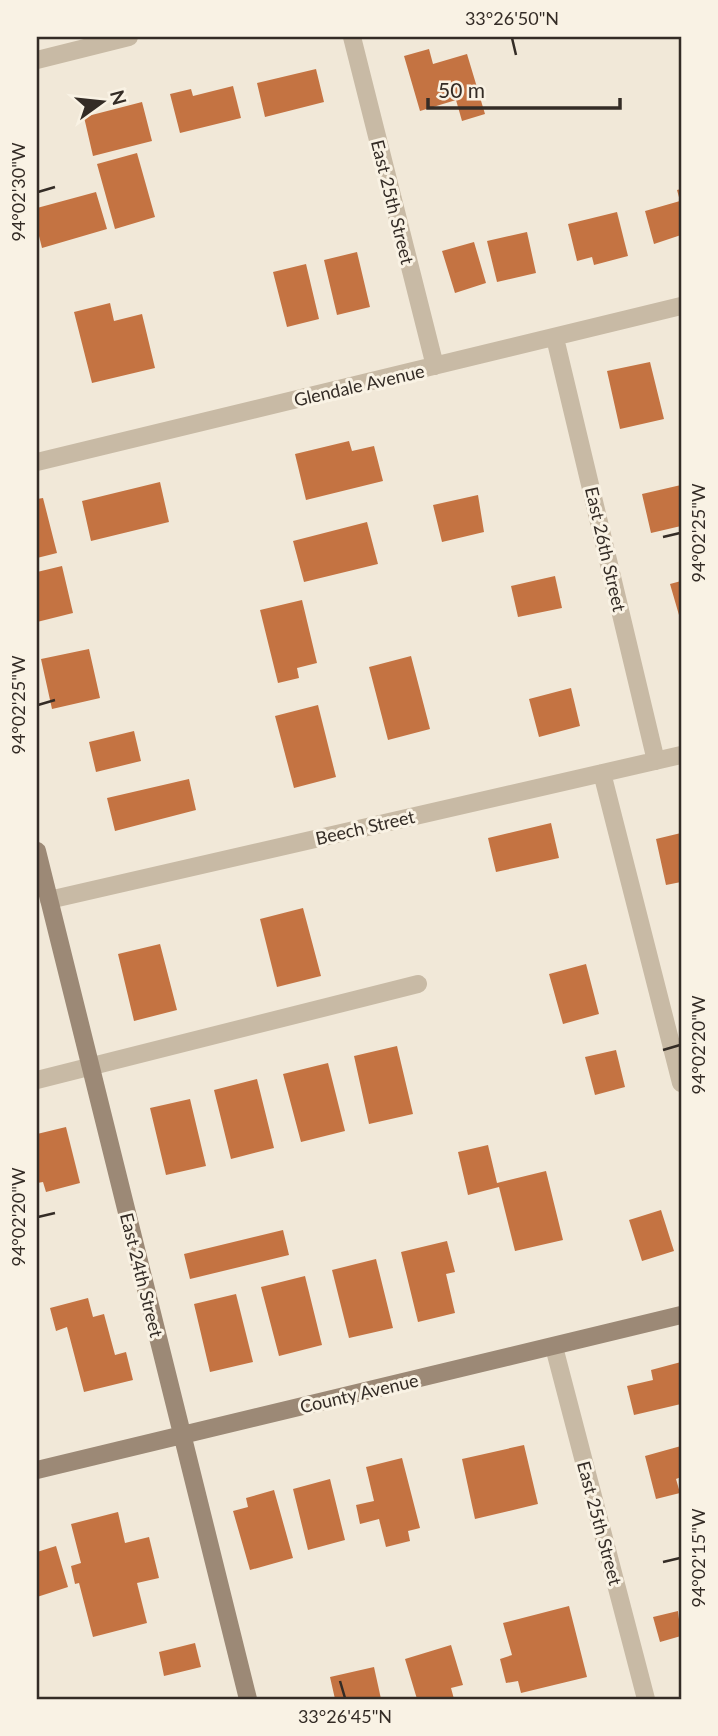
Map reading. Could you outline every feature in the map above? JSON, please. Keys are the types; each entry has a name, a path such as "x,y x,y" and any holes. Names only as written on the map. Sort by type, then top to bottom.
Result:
{"main road":[{"name":"East 24th Street","path":"37,851 248,1699"},
{"name":"County Avenue","path":"37,1471 681,1315"}],"street":[{"path":"37,60 129,37"},
{"name":"East 25th Street","path":"352,37 435,366"},
{"name":"Glendale Avenue","path":"37,462 681,306"},
{"name":"East 26th Street","path":"555,338 656,761"},
{"name":"Beech Street","path":"49,900 681,755"},
{"path":"602,773 681,1083"},
{"path":"37,1080 418,984"},
{"name":"East 25th Street","path":"554,1347 646,1699"}],"building":[{"path":"429,49 433,64 467,54 485,114 462,121 456,100 420,111 404,56"},
{"path":"316,69 324,102 265,117 257,83"},
{"path":"233,86 241,118 180,133 170,94 191,89 193,96"},
{"path":"142,102 152,141 93,156 84,117"},
{"path":"137,153 155,217 115,229 97,164"},
{"path":"681,189 681,235 654,244 645,211 680,201 677,190"},
{"path":"96,192 107,229 42,248 37,228 37,208"},
{"path":"617,212 628,256 594,265 592,257 577,261 568,224"},
{"path":"527,232 536,273 497,282 487,241"},
{"path":"474,242 486,283 455,293 442,251"},
{"path":"357,252 370,307 337,315 324,260"},
{"path":"306,264 319,319 287,327 273,272"},
{"path":"110,303 114,321 142,314 155,368 92,383 74,312"},
{"path":"650,362 664,419 620,429 607,371"},
{"path":"349,441 352,451 374,446 383,481 306,500 295,454"},
{"path":"160,482 169,522 91,541 82,501"},
{"path":"681,485 681,526 651,533 642,494"},
{"path":"478,495 484,532 442,542 433,505"},
{"path":"43,498 57,553 37,558 37,499"},
{"path":"367,522 378,564 304,582 293,541"},
{"path":"62,566 73,613 37,622 37,572"},
{"path":"555,576 562,608 518,617 511,586"},
{"path":"681,581 681,622 670,584"},
{"path":"302,600 317,663 297,668 299,678 278,683 260,610"},
{"path":"89,649 100,698 52,709 41,659"},
{"path":"411,656 430,729 388,740 369,667"},
{"path":"571,688 580,726 539,737 529,699"},
{"path":"318,705 336,777 294,788 275,716"},
{"path":"134,731 141,761 96,772 89,742"},
{"path":"189,779 196,810 115,831 107,798"},
{"path":"551,823 559,858 496,872 488,838"},
{"path":"681,833 681,882 666,885 656,839"},
{"path":"303,908 321,976 277,987 260,919"},
{"path":"160,944 177,1010 134,1021 118,954"},
{"path":"586,964 599,1014 563,1024 549,974"},
{"path":"397,1046 413,1114 369,1124 354,1056"},
{"path":"616,1050 625,1087 595,1095 585,1057"},
{"path":"328,1063 345,1131 301,1142 283,1074"},
{"path":"257,1079 274,1148 231,1159 214,1090"},
{"path":"190,1099 206,1166 166,1175 150,1108"},
{"path":"66,1127 80,1183 46,1192 43,1182 37,1183 37,1134"},
{"path":"488,1145 497,1183 546,1171 563,1240 515,1251 499,1187 468,1195 458,1152"},
{"path":"661,1210 674,1251 642,1261 629,1220"},
{"path":"283,1230 289,1255 190,1279 184,1254"},
{"path":"447,1241 455,1272 446,1274 455,1313 418,1322 401,1252"},
{"path":"376,1259 393,1328 349,1338 332,1270"},
{"path":"305,1276 322,1345 279,1356 261,1287"},
{"path":"236,1294 253,1362 210,1372 194,1304"},
{"path":"88,1298 93,1317 104,1314 115,1355 126,1352 133,1380 84,1392 67,1327 56,1331 50,1308"},
{"path":"681,1362 681,1404 634,1415 627,1386 653,1380 651,1370"},
{"path":"524,1445 538,1504 475,1519 462,1459"},
{"path":"681,1446 681,1477 676,1479 680,1493 656,1499 645,1456"},
{"path":"402,1458 420,1528 408,1531 410,1541 386,1547 379,1519 360,1524 356,1505 374,1501 366,1467"},
{"path":"330,1479 345,1540 308,1550 293,1489"},
{"path":"274,1490 293,1558 250,1570 233,1511 248,1507 246,1498"},
{"path":"118,1512 125,1543 149,1537 159,1578 137,1583 147,1623 93,1637 79,1583 75,1584 71,1566 81,1563 71,1524"},
{"path":"56,1546 68,1587 37,1597 37,1552"},
{"path":"569,1606 587,1677 521,1693 518,1681 506,1683 500,1659 512,1655 503,1623"},
{"path":"678,1611 681,1636 660,1642 653,1617"},
{"path":"195,1643 201,1667 164,1676 159,1652"},
{"path":"451,1645 463,1685 451,1688 454,1699 417,1699 405,1659"},
{"path":"374,1667 381,1699 335,1699 330,1677"}]}
